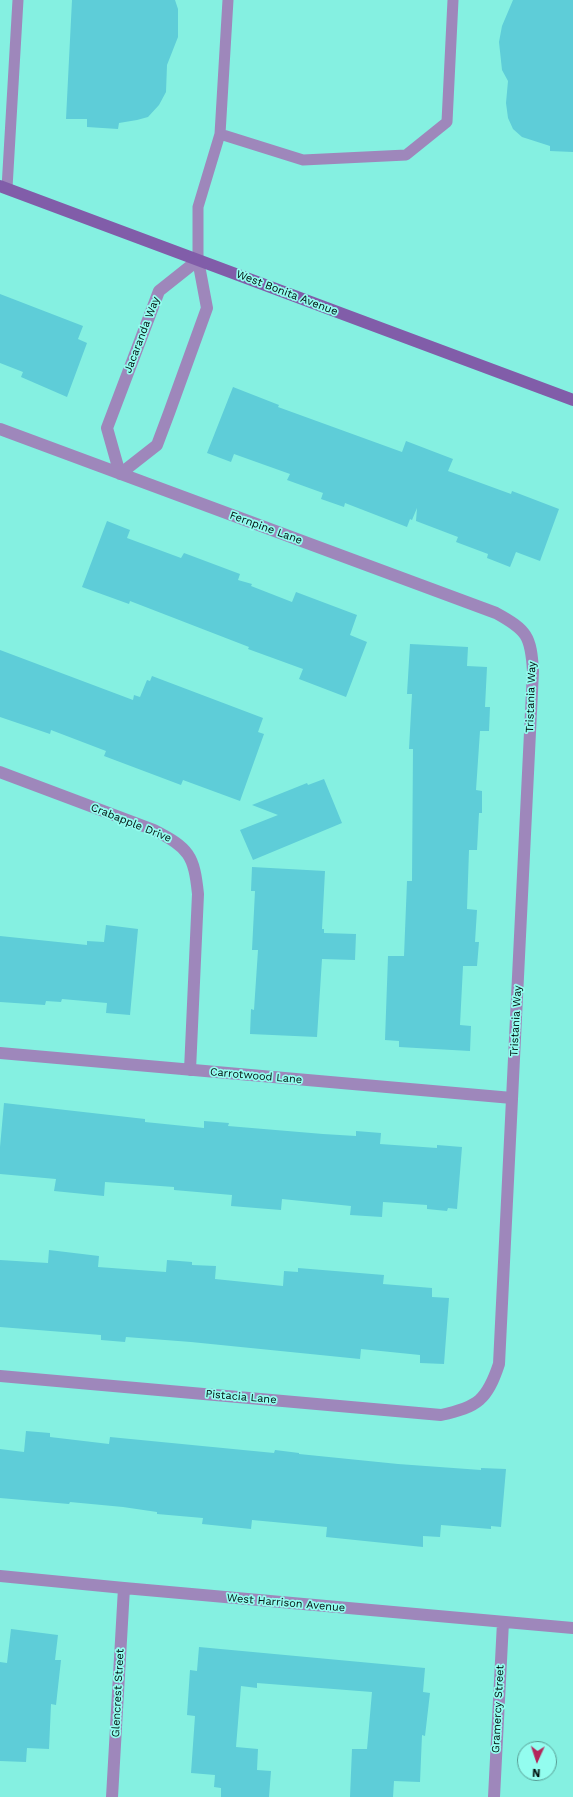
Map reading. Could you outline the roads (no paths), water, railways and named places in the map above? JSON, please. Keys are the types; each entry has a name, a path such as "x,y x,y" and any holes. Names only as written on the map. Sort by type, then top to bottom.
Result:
{"main road":[{"name":"West Bonita Avenue","path":"3,187 573,400"}],"street":[{"path":"120,474 157,445 169,413 207,308 198,260"},
{"name":"Jacaranda Way","path":"120,474 107,428 159,291 198,260"},
{"name":"Fernpine Lane","path":"0,429 496,613 513,623 527,635"},
{"name":"Tristania Way","path":"480,1402 492,1384 499,1364 534,671 532,652 527,635"},
{"name":"Crabapple Drive","path":"0,772 154,830 178,842 189,855 196,870 198,894 190,1070"},
{"name":"Carrotwood Lane","path":"0,1053 512,1098"},
{"name":"Pistacia Lane","path":"0,1376 441,1415 461,1411 480,1402"},
{"name":"West Harrison Avenue","path":"0,1576 573,1628"},
{"name":"Glencrest Street","path":"112,1797 124,1588"},
{"name":"Gramercy Street","path":"494,1797 503,1622"}],"lane":[{"path":"3,187 18,0"},
{"path":"198,260 198,207 220,134 228,0"},
{"path":"220,134 303,160 406,155 448,122 453,0"}]}
